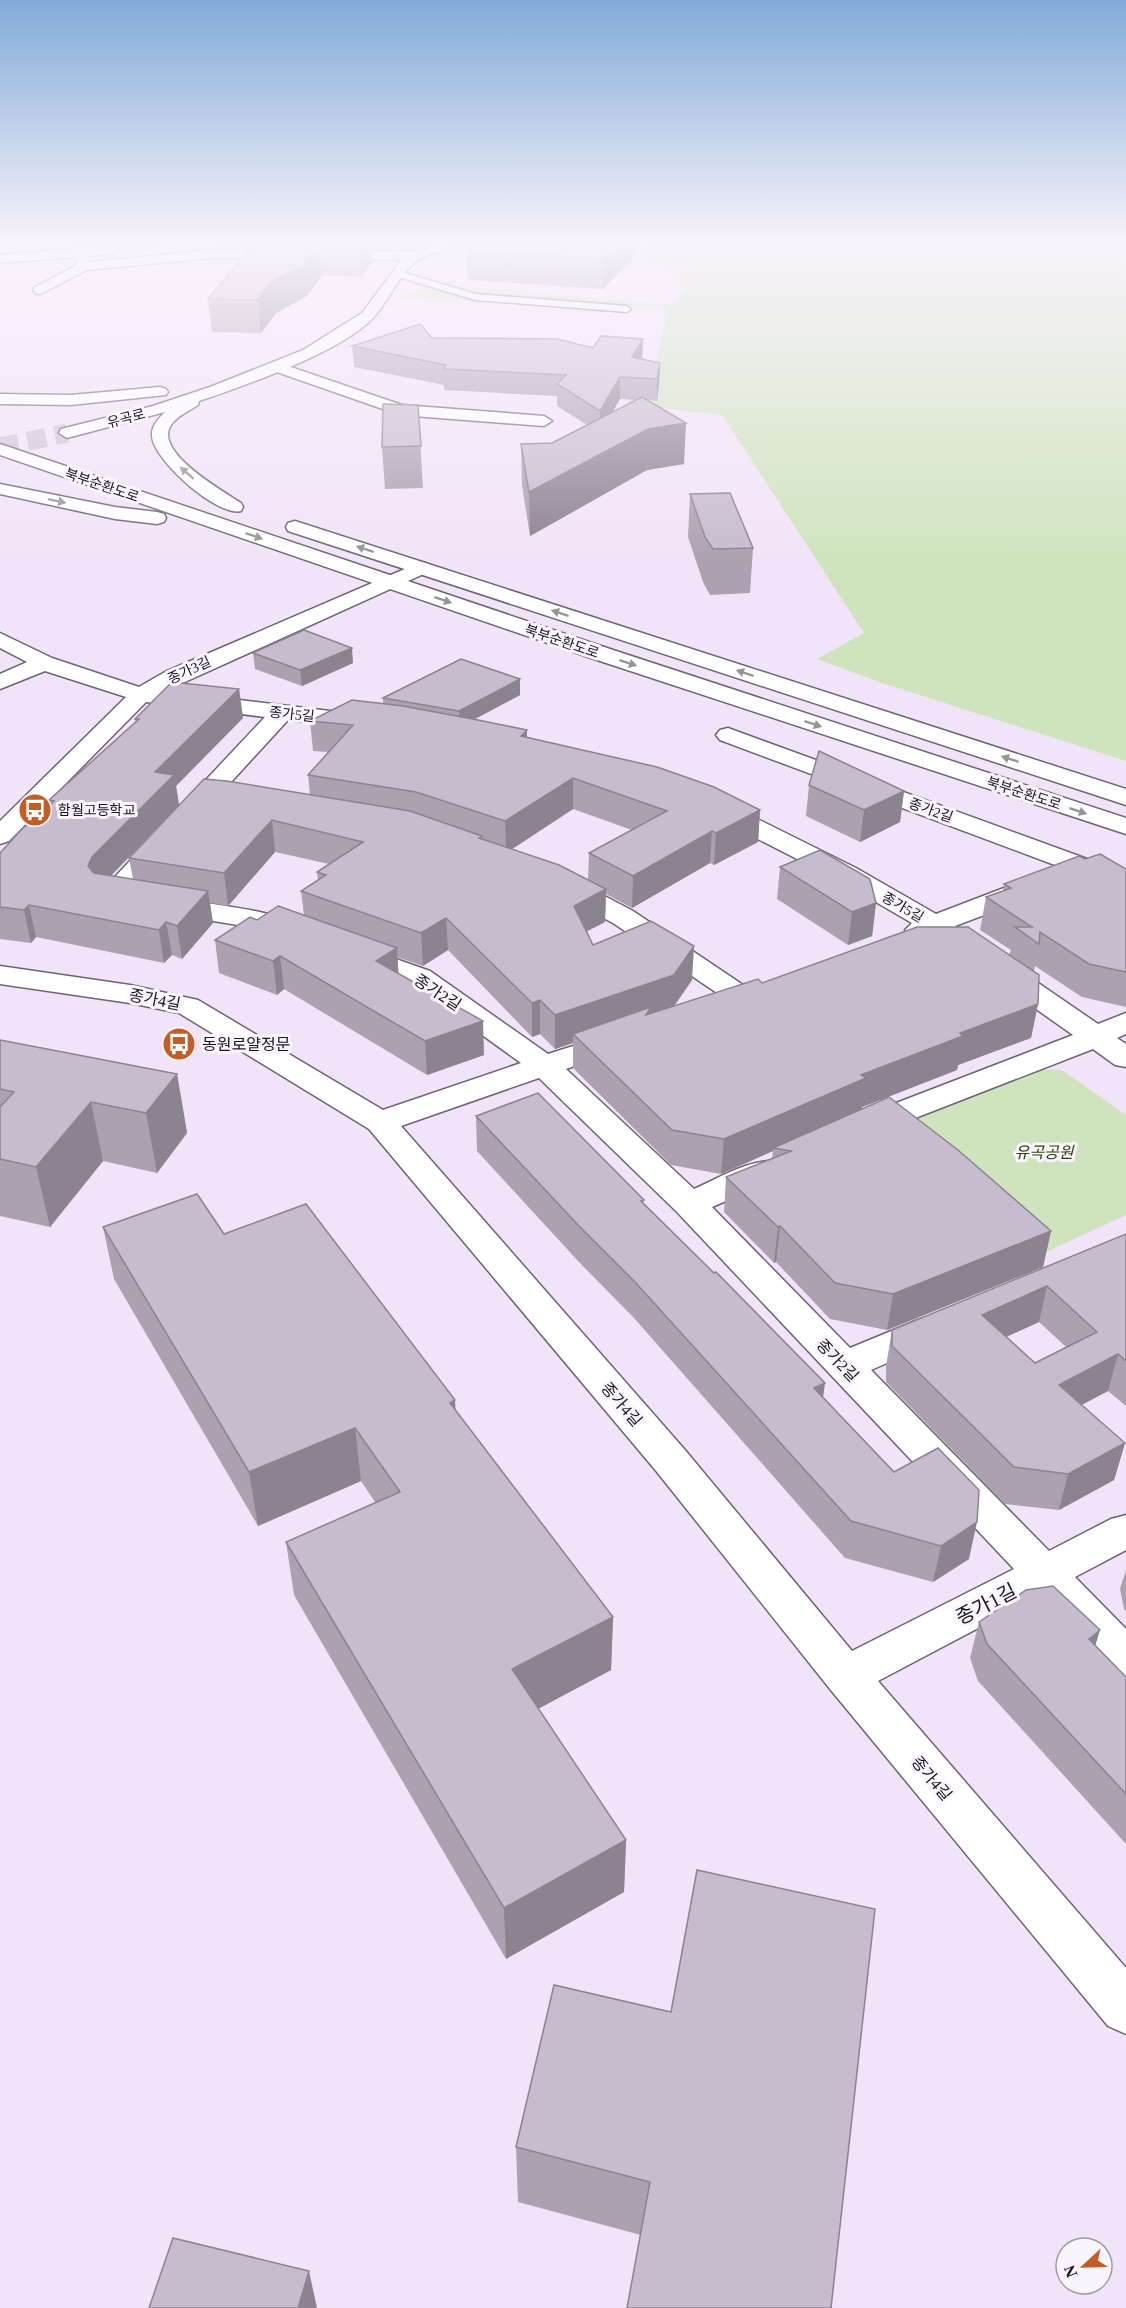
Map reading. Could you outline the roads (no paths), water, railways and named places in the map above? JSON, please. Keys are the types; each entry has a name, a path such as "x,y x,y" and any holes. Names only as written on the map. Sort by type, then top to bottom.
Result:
{"street":[{"name":"유곡로","path":"67,433 159,409 216,390 276,367 317,348"},
{"path":"276,367 400,410 544,421"},
{"path":"0,399 71,400 114,397 175,390 250,376"},
{"path":"216,390 179,410 162,426 159,435 168,454 182,470 204,488 234,507"},
{"name":"북부순환도로","path":"0,449 388,582 1126,826"},
{"path":"0,489 115,513 224,526"},
{"path":"179,489 256,514"},
{"name":"북부순환도로","path":"277,521 1126,797"},
{"name":"종가3길","path":"0,836 141,695 173,677 421,568"},
{"name":"종가5길","path":"0,639 44,663 141,695 382,724"},
{"path":"0,682 44,663"},
{"name":"종가2길","path":"282,713 216,800 110,897 268,922 420,977 544,1066 689,1204 1126,1658"},
{"name":"종가2길","path":"728,735 1126,882"},
{"name":"종가5길","path":"701,803 722,811 847,874 934,924 1126,1058"},
{"name":"종가2길","path":"892,940 1071,872 1100,873"},
{"path":"547,879 623,917 753,993 709,1009"},
{"name":"종가4길","path":"0,975 130,994 188,1006 380,1122 671,1461 846,1676 1126,2008"},
{"path":"841,1137 884,1117 1096,1037 1126,1022"},
{"path":"380,1122 644,1032"},
{"path":"689,1204 798,1156"},
{"path":"844,1366 960,1317"},
{"name":"종가1길","path":"846,1676 1126,1531"}],"tunnel":[{"path":"0,447 67,433"}],"place":[{"name":"함월고등학교","path":"35,810"},
{"name":"동원로얄정문","path":"179,1044"}],"park label":[{"name":"유곡공원","path":"1044,1152"}]}
